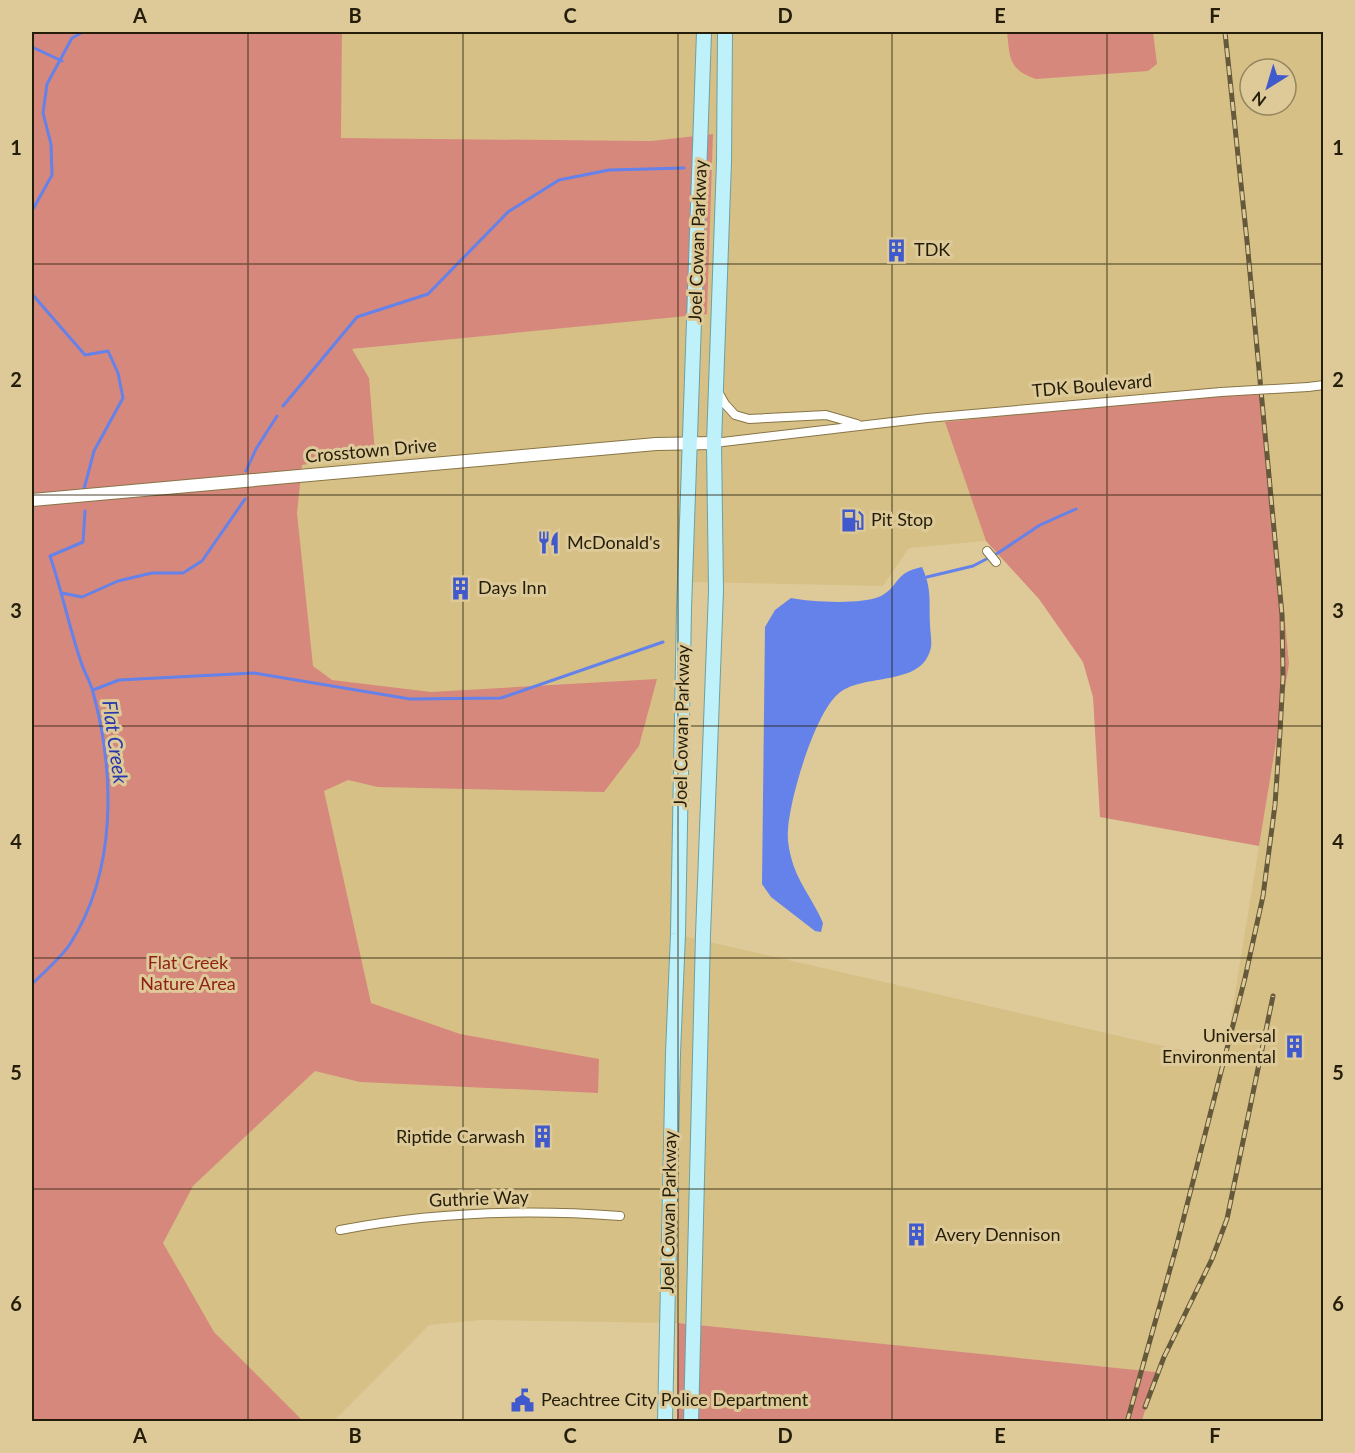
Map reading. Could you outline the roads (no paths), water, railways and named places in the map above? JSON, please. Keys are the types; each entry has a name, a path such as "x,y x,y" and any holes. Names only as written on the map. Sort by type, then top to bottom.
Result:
{"main road":[{"name":"Joel Cowan Parkway","path":"665,1422 684,609 704,32"},
{"name":"Joel Cowan Parkway","path":"691,1422 702,970 716,591 714,443 725,32"}],"street":[{"name":"TDK Boulevard","path":"714,443 1163,395 1323,385"},
{"name":"TDK Boulevard","path":"716,388 725,404 735,415 749,419 826,416 863,426"},
{"name":"Crosstown Drive","path":"32,500 647,444 714,443"},
{"path":"987,551 996,562"},
{"name":"Guthrie Way","path":"339,1230 399,1219 445,1218 472,1213 620,1216"}],"water":[{"path":"922,567 929,589 930,602 931,647 926,660 917,669 905,674 862,683 838,694 820,720 798,778 790,816 788,840 793,866 823,923 821,932 815,931 771,897 762,884 765,627 775,610 791,598 837,602 873,599 887,592 906,573"}],"waterway":[{"name":"Flat Creek","path":"32,211 52,175 51,144 43,113 47,84 72,38 83,32"},
{"path":"32,47 62,61"},
{"path":"283,406 357,317 428,294 508,212 559,180 609,170 684,168"},
{"name":"Flat Creek","path":"32,294 85,355 108,351 118,373 123,398 94,451 84,489"},
{"path":"246,471 256,449 277,416"},
{"path":"62,593 82,597 118,581 152,573 183,573 202,561 245,499"},
{"path":"927,577 973,566 998,553 1040,525 1076,509"},
{"name":"Flat Creek","path":"32,984 70,944 85,916 97,885 104,854 108,788 100,723 93,692 82,666 50,556 83,542 85,511"},
{"path":"93,690 119,680 254,673 410,699 501,698 663,642"}],"railway":[{"path":"1127,1422 1176,1248 1245,978 1263,896 1275,805 1283,677 1282,615 1225,32"},
{"path":"1145,1407 1164,1357 1212,1259 1227,1219 1273,996"}],"place":[{"name":"TDK","path":"896,250"},
{"name":"Pit Stop","path":"853,520"},
{"name":"McDonald's","path":"549,543"},
{"name":"Days Inn","path":"460,588"},
{"name":"Universal Environmental","path":"1294,1046"},
{"name":"Riptide Carwash","path":"543,1137"},
{"name":"Avery Dennison","path":"917,1235"},
{"name":"Peachtree City Police Department","path":"523,1400"}],"park label":[{"name":"Flat Creek Nature Area","path":"188,973"}]}
